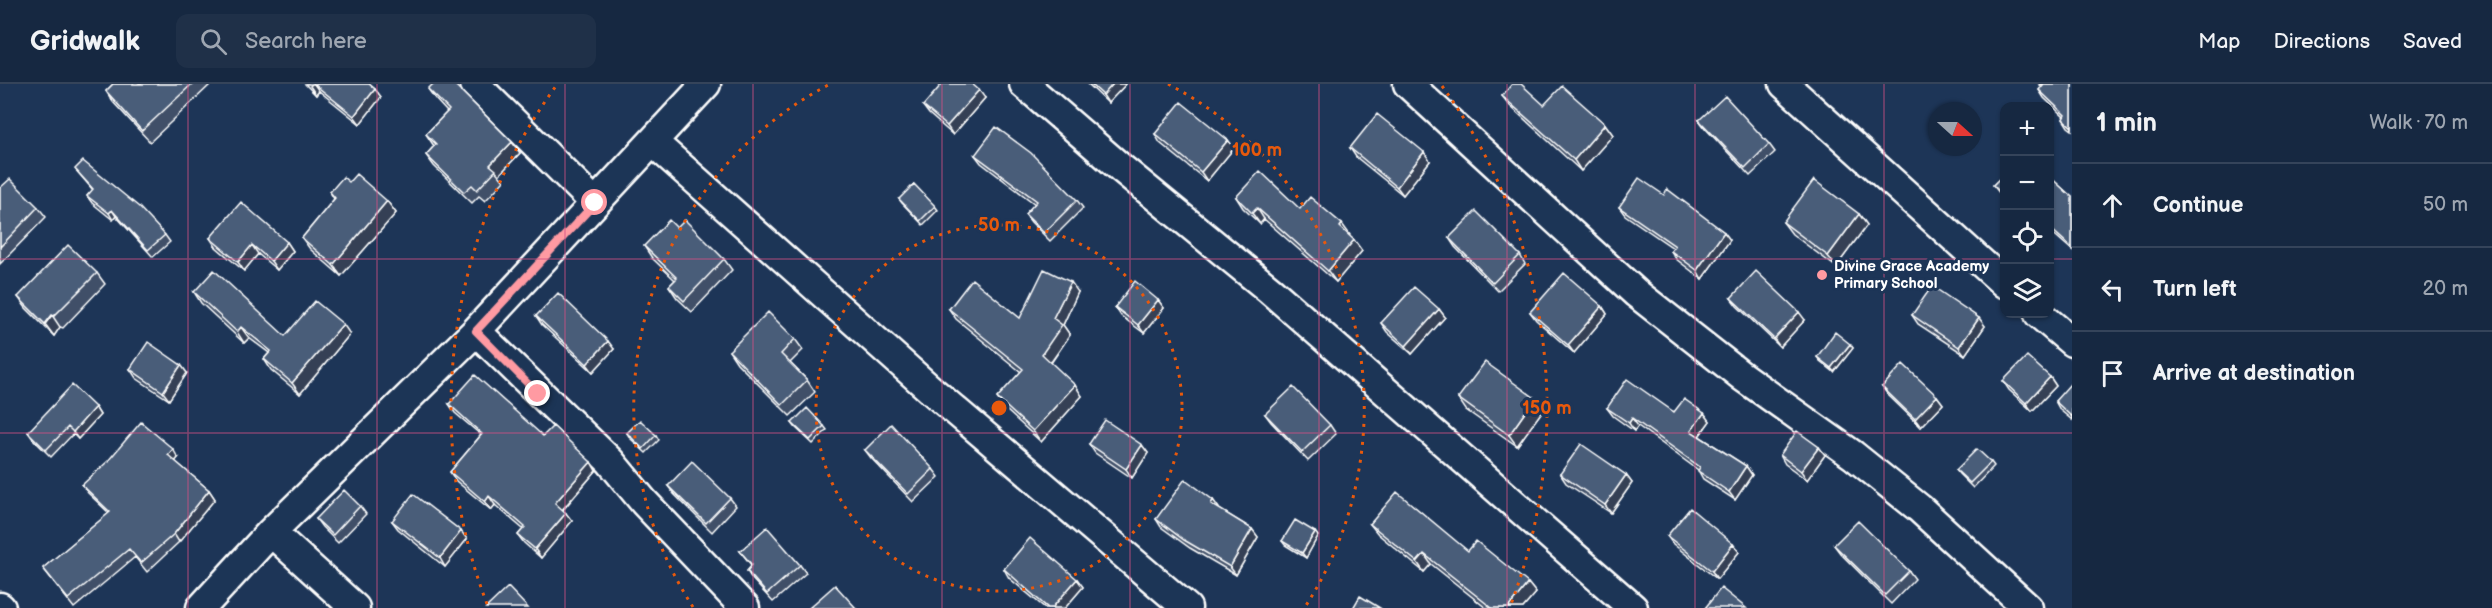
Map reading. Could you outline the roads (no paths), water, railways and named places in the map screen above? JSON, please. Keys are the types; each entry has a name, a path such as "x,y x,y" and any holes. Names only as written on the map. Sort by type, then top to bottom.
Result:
{"street":[{"path":"475,84 595,203"},
{"path":"201,608 271,532 476,331 706,84"},
{"path":"1024,84 1121,168 1270,290 1633,608"},
{"path":"1408,84 1636,293 1743,377 1853,455 1894,488 2028,608"},
{"path":"1784,84 2000,279"},
{"path":"653,142 930,388 1186,608"},
{"path":"2044,318 2072,342"},
{"path":"476,331 610,461 644,502 745,608"},
{"path":"271,532 355,608"}],"place":[{"name":"Divine Grace Academy Primary School","path":"1822,275"}]}
